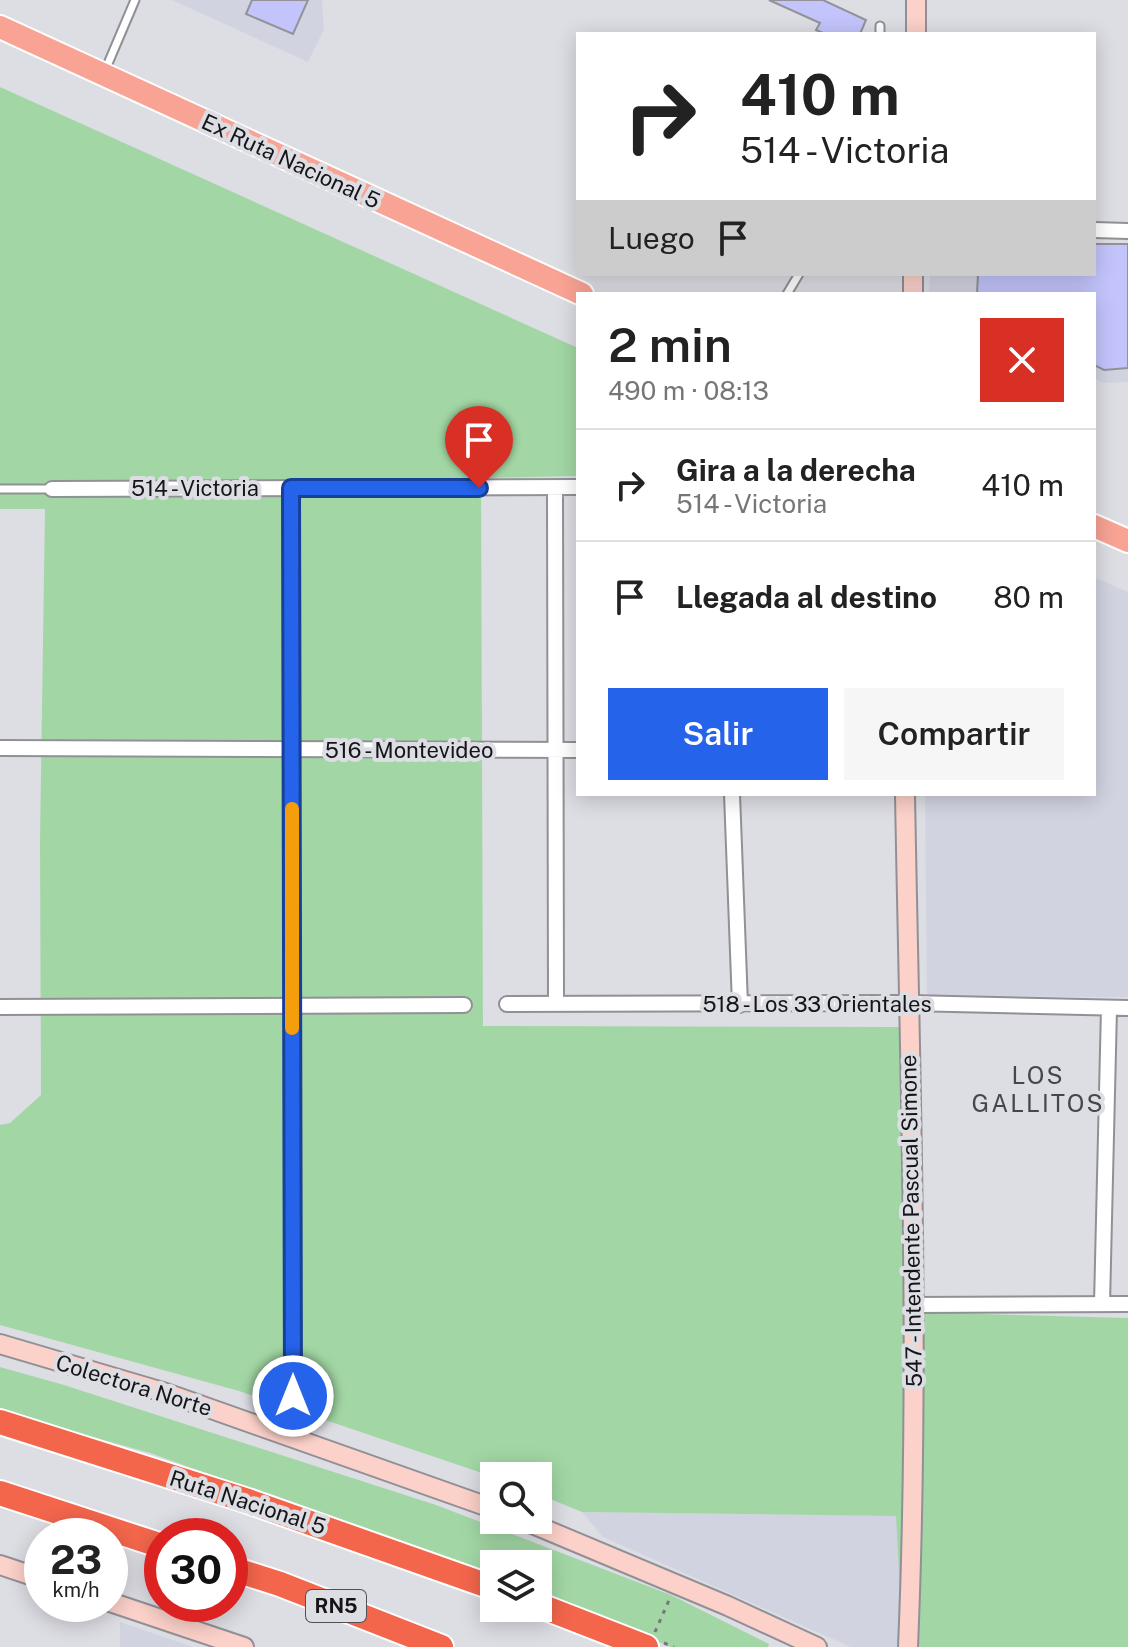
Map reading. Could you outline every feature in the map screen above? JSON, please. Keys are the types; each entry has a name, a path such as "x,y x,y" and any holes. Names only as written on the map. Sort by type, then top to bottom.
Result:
{"highway":[{"name":"Ruta Nacional 5","path":"0,1422 248,1501 480,1583"},
{"path":"0,1493 144,1540"},
{"name":"RN5","path":"248,1574 441,1647"},
{"path":"552,1610 654,1643"}],"main road":[{"name":"Ex Ruta Nacional 5","path":"0,27 578,292"},
{"path":"1096,527 1128,541"}],"street":[{"path":"916,0 916,32"},
{"path":"1096,230 1128,231"},
{"name":"514 - Victoria","path":"52,489 576,487"},
{"path":"284,1433 293,1396 291,488"},
{"path":"555,488 556,1003"},
{"name":"516 - Montevideo","path":"0,748 576,750"},
{"path":"732,796 740,1005"},
{"name":"547 - Intendente Pascual Simone","path":"905,796 913,1305 913,1537 908,1647"},
{"name":"518 - Los 33 Orientales","path":"507,1004 909,1003 1128,1008"},
{"path":"0,1007 464,1005"},
{"path":"1102,1304 1109,1008"},
{"path":"913,1305 1128,1304"},
{"name":"Colectora Norte","path":"0,1344 166,1393 480,1504"},
{"path":"552,1532 817,1647"},
{"path":"0,1565 24,1573"},
{"path":"128,1608 244,1647"}],"lane":[{"path":"103,75 135,0"},
{"path":"0,489 52,489"}],"path":[{"path":"674,1647 654,1643 675,1584"}],"shaded area":[{"path":"172,0 322,0 324,29 308,62"},
{"path":"1096,243 1128,244 1128,382 1103,383 1096,379 1096,292 929,292 930,276 1096,276"},
{"path":"1096,578 1128,592 1128,997 927,996 925,796 1096,796"},
{"path":"582,1512 897,1516 903,1647 851,1647 603,1537"},
{"path":"120,1622 193,1647 120,1647"}],"green space":[{"path":"0,87 576,347 576,476 481,478 483,1026 902,1027 904,1312 1128,1318 1128,1647 903,1647 896,1516 582,1512 552,1500 552,1462 480,1462 480,1472 239,1391 0,1325 0,1125 10,1123 41,1095 40,841 45,509 0,509"},
{"path":"0,1367 436,1505 480,1522 480,1534 512,1534 671,1595 769,1644 768,1647 671,1647 552,1599 552,1550 480,1550 480,1571 150,1453 0,1411"}],"building":[{"path":"252,0 308,0 293,34 246,14"},
{"path":"769,0 823,0 866,20 861,32 820,32 816,30 820,23"},
{"path":"1096,244 1128,244 1128,368 1104,370 1096,366 1096,292 977,292 978,276 1096,276"}],"slow traffic":[{"path":"292,809 292,1028"}],"district":[{"name":"LOS GALLITOS","path":"1038,1090"}],"route":[{"path":"293,1396 291,488 479,488"}]}
